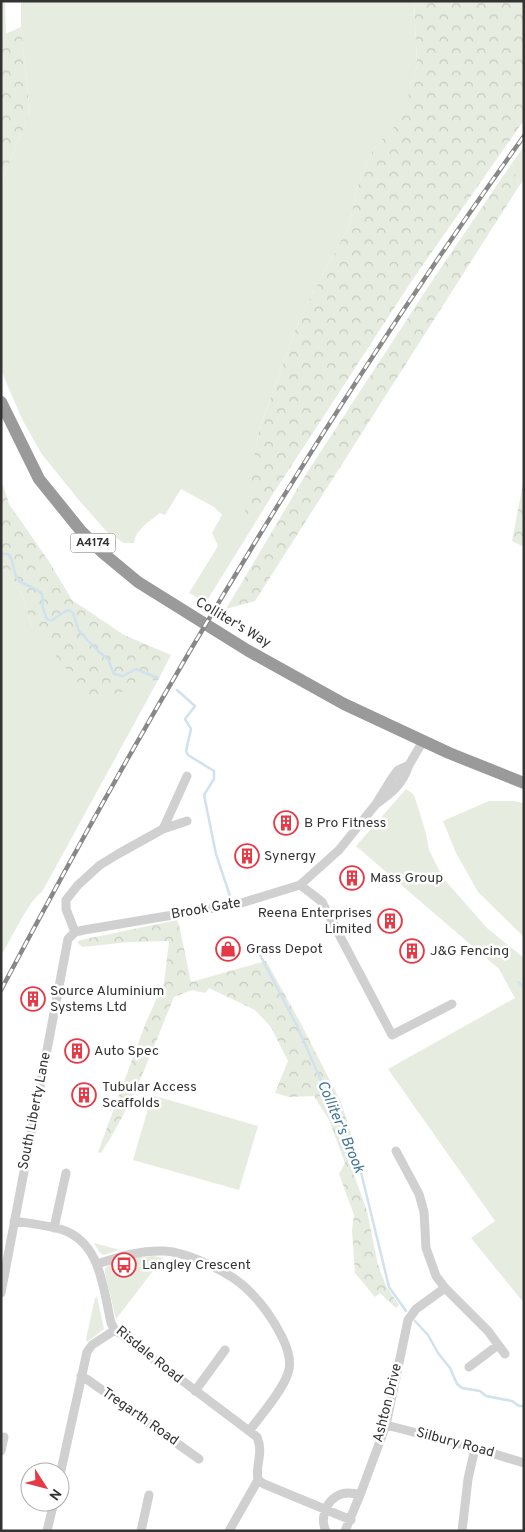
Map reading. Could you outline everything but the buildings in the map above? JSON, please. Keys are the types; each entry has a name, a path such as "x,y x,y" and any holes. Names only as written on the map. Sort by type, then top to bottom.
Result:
{"highway":[{"name":"Colliter's Way","path":"1,402 39,479 81,531 131,577 163,599 247,650 336,700 395,730 524,783"}],"street":[{"path":"423,741 409,765 398,770 386,785 376,804 340,850 300,885 322,902 392,1035 452,1004"},
{"path":"163,829 187,776"},
{"path":"75,932 66,909 66,900 78,885 100,866 118,854 163,829 187,821"},
{"name":"Brook Gate","path":"75,932 238,904 300,885"},
{"name":"South Liberty Lane","path":"1,1293 68,939 75,932"},
{"path":"396,1152 419,1194 424,1212 426,1248 436,1276 445,1288 488,1331 505,1354"},
{"path":"54,1228 66,1173"},
{"name":"Risdale Road","path":"14,1221 54,1228 73,1235 83,1242 93,1254 97,1264 111,1323 115,1330 257,1437 261,1452 257,1472 258,1480 229,1531"},
{"path":"97,1264 137,1252 164,1251 176,1253 194,1258 216,1268 245,1287 261,1304 276,1324 286,1344 290,1360 288,1373 277,1393 250,1430"},
{"name":"Ashton Drive","path":"345,1531 386,1425 408,1320 416,1309 445,1288"},
{"path":"62,1462 80,1376 89,1348 115,1330"},
{"path":"469,1367 498,1345"},
{"path":"195,1391 225,1350"},
{"name":"Tregarth Road","path":"80,1376 200,1459"},
{"name":"Silbury Road","path":"386,1425 524,1463"},
{"path":"1,1451 5,1437"},
{"path":"462,1531 468,1479 475,1448"},
{"path":"258,1480 350,1520"},
{"path":"326,1531 323,1517 330,1501 340,1494 360,1495"},
{"path":"141,1531 149,1495"},
{"path":"47,1531 52,1512"}],"green space":[{"path":"1,1 5,1 6,34 1,36"},
{"path":"21,1 414,1 417,66 401,121 373,149 357,188 349,226 300,317 259,430 244,521 273,494 206,602 189,593 218,546 212,533 222,515 214,507 181,489 165,515 160,513 144,526 137,534 134,543 124,543 107,532 41,453 22,419 1,370 1,184 30,112 21,27"},
{"path":"414,1 524,1 524,120 411,282 273,494 243,522 259,430 300,317 349,226 357,188 373,149 401,120 417,66"},
{"path":"21,27 30,112 1,184 1,36"},
{"path":"524,146 524,180 519,186 512,163"},
{"path":"512,163 519,186 255,601 226,609 308,471 432,281"},
{"path":"524,478 524,547 512,541"},
{"path":"1,479 9,504 48,560 72,600 124,635 171,655 157,682 139,675 131,690 91,699 32,627 21,592 1,566"},
{"path":"1,566 21,592 32,627 157,682 42,892 26,911 1,956"},
{"path":"406,789 415,798 426,833 429,850 443,878 487,928 524,958 524,1303 471,1238 495,1221 388,1069 515,998 499,969 356,846"},
{"path":"489,801 524,803 524,937 478,892 456,853 443,821"},
{"path":"177,920 191,982 266,961 341,1102 359,1159 353,1172 367,1211 378,1265 386,1286 399,1305 396,1308 380,1293 375,1297 355,1273 352,1230 354,1215 339,1174 345,1163 329,1120 314,1096 289,1097 275,1093 288,1061 271,1027 255,1010 209,988 205,993 192,990 174,997 150,1057 123,1116 101,1153 98,1152 146,1022 164,983 169,941 129,942 82,947 77,942"},
{"path":"152,1095 258,1126 239,1190 133,1160"},
{"path":"94,1243 120,1250 104,1255 100,1253"},
{"path":"153,1256 163,1258 116,1319 105,1268 122,1260"},
{"path":"97,1297 104,1329 87,1342 86,1339 95,1298"}],"waterway":[{"name":"Colliter's Brook","path":"1,554 8,554 10,557 18,580 42,594 43,609 47,619 51,621 69,610 73,613 79,631 108,659 114,674 123,676 136,669 158,678"},
{"name":"Colliter's Brook","path":"177,690 195,706 185,719 191,729 186,751 188,755 214,771 214,779 204,795 216,854 230,896"},
{"name":"Colliter's Brook","path":"257,949 296,1024 360,1168 389,1287 406,1311"},
{"path":"518,982 524,987"},
{"name":"Colliter's Brook","path":"415,1321 428,1335 438,1353 450,1368 457,1384 462,1388 480,1391 486,1396 512,1401 519,1406 524,1406"}],"railway":[{"path":"1,990 121,770 248,554 382,342 524,136"}],"place":[{"name":"B Pro Fitness","path":"286,823"},
{"name":"Synergy","path":"247,856"},
{"name":"Mass Group","path":"352,878"},
{"name":"Reena Enterprises Limited","path":"390,921"},
{"name":"Grass Depot","path":"228,949"},
{"name":"J&G Fencing","path":"412,951"},
{"name":"Source Aluminium Systems Ltd","path":"33,999"},
{"name":"Auto Spec","path":"77,1051"},
{"name":"Tubular Access Scaffolds","path":"84,1095"},
{"name":"Langley Crescent","path":"124,1265"}]}
